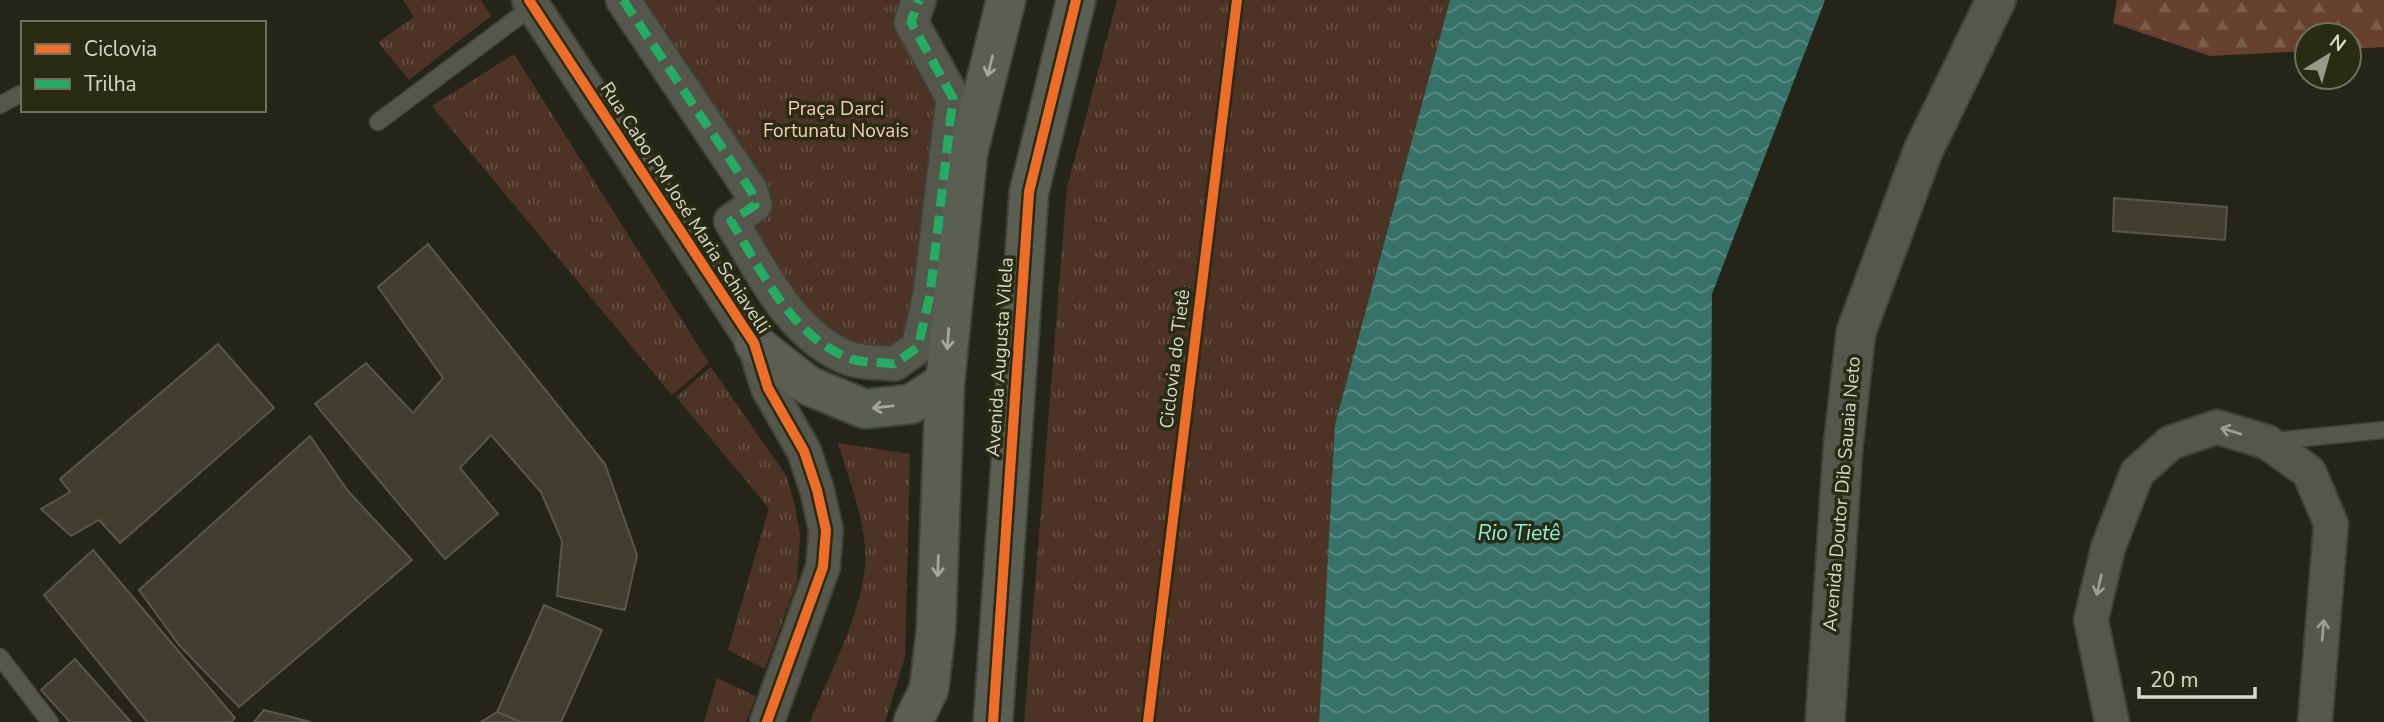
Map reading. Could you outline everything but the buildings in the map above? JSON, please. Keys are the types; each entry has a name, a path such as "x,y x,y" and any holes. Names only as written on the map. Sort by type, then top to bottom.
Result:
{"main road":[{"path":"923,711 936,630 945,382 968,153 1006,0"},
{"name":"Avenida Augusta Vilela","path":"993,722 1029,192 1076,0"},
{"name":"Avenida Doutor Dib Sauaia Neto","path":"1825,722 1843,447 1856,332 1923,151 1996,0"},
{"path":"754,343 808,387 865,409 911,404 945,382"}],"street":[{"path":"623,0 751,191 755,205 731,221 782,304 817,339 851,359 894,364 918,347 930,295 953,98 911,22 919,0"},
{"name":"Rua Cabo PM José Maria Schiavelli","path":"531,3 754,343 768,388 804,451 817,490 826,530 823,567 767,722"},
{"path":"2112,722 2091,620 2108,548 2137,473 2170,443 2217,426 2267,442 2309,472 2331,524 2315,722"}],"lane":[{"path":"378,121 531,3"},
{"path":"0,106 20,94"},
{"path":"2267,442 2384,430"},
{"path":"0,657 50,722"}],"green space":[{"path":"403,0 481,0 491,16 409,80 378,42 414,17"},
{"name":"Praça Darci Fortunatu Novais","path":"614,0 927,0 919,24 963,100 895,373 777,311 745,203"},
{"path":"1117,0 1450,0 1335,424 1319,722 1024,722 1067,187"},
{"path":"2117,0 2384,0 2384,47 2363,48 2363,21 2293,21 2293,52 2210,56 2113,23"},
{"path":"514,54 709,363 672,395 432,106"},
{"path":"711,367 787,477 795,506 800,534 797,582 765,669 728,650 769,508 676,397"},
{"path":"838,443 910,454 905,657 885,722 810,722 855,612 864,575 865,542 862,525"},
{"path":"717,678 756,696 746,722 704,722"}],"water":[{"name":"Rio Tietê","path":"1450,0 1825,0 1712,294 1709,722 1319,722 1335,424"}],"marked path":[{"path":"623,0 751,191 755,205 731,221 780,300 811,335 830,349 851,359 894,364 918,347 930,295 953,98 911,22 919,0"}],"cycle path":[{"path":"529,0 754,343 768,388 804,451 817,490 826,530 823,567 767,722"},
{"path":"993,722 1029,192 1076,0"},
{"name":"Ciclovia do Tietê","path":"1148,722 1237,0"}]}
